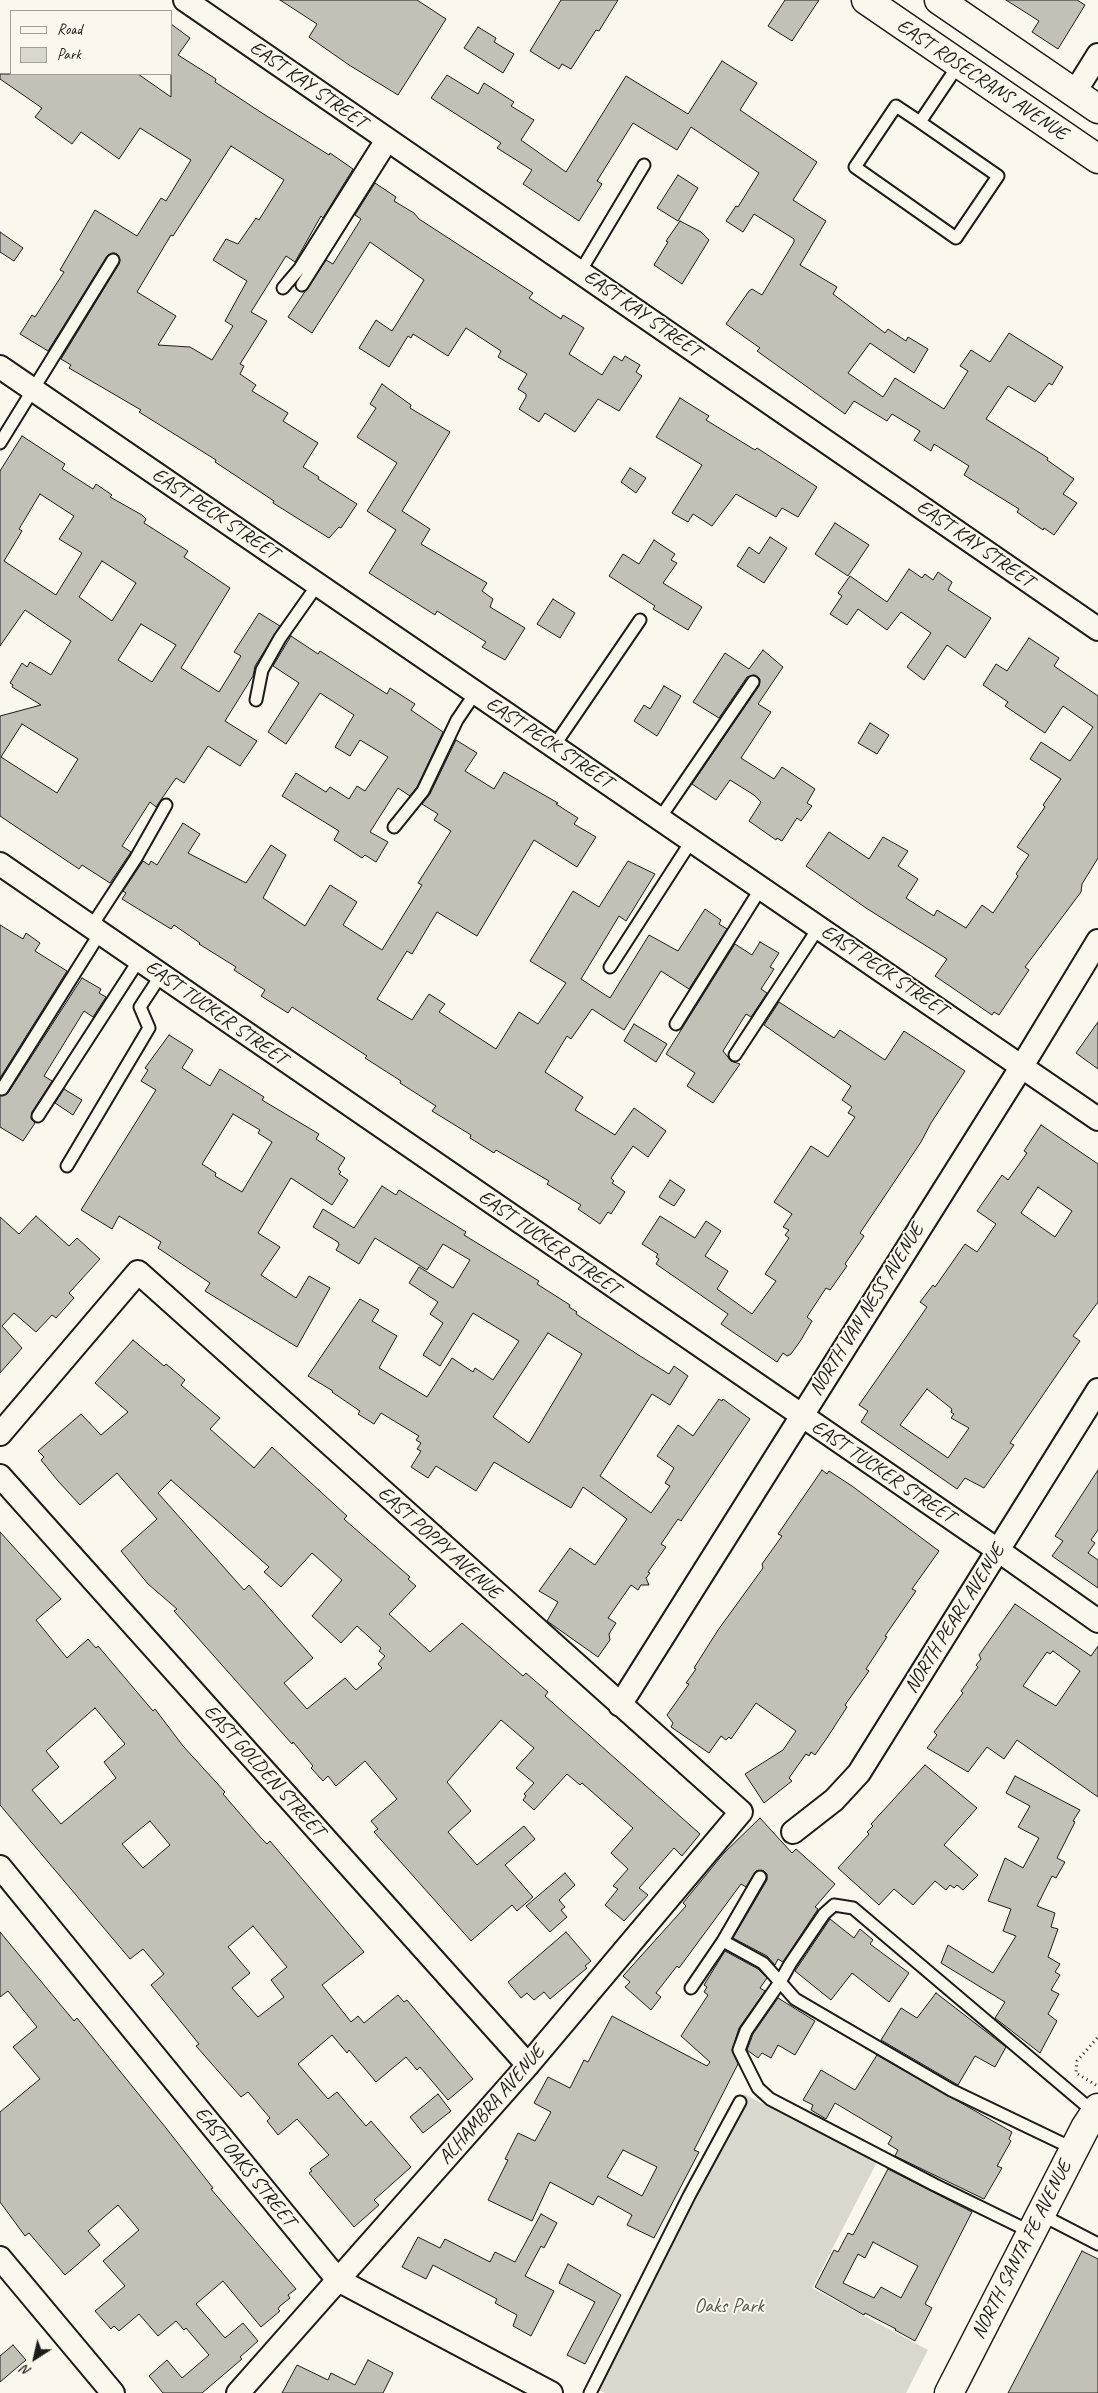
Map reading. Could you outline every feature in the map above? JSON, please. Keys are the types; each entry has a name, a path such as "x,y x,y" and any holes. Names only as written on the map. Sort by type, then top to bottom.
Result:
{"main road":[{"name":"EAST ROSECRANS AVENUE","path":"866,0 1098,159"},
{"name":"EAST ROSECRANS AVENUE","path":"939,0 1098,109"},
{"path":"959,64 980,28"},
{"name":"NORTH SANTA FE AVENUE","path":"949,2393 1035,2223 1096,2111"}],"street":[{"name":"EAST KAY STREET","path":"185,0 1098,629"},
{"path":"1075,92 1098,55"},
{"name":"EAST PECK STREET","path":"0,367 1098,1119"},
{"name":"EAST TUCKER STREET","path":"0,864 1098,1621"},
{"name":"NORTH VAN NESS AVENUE","path":"620,1705 800,1416 1022,1066 1098,940"},
{"name":"EAST POPPY AVENUE","path":"0,1434 138,1272 741,1812"},
{"name":"NORTH PEARL AVENUE","path":"792,1832 834,1800 859,1773 1098,1390"},
{"name":"EAST GOLDEN STREET","path":"0,1476 528,2065"},
{"name":"ALHAMBRA AVENUE","path":"238,2393 528,2065 741,1812"},
{"name":"EAST OAKS STREET","path":"0,1867 338,2280 551,2393"},
{"path":"0,2258 113,2393"}],"lane":[{"path":"920,122 959,64"},
{"path":"896,106 920,122 998,176 956,238 855,167 896,106"},
{"path":"302,285 387,139"},
{"path":"283,288 300,268 387,139"},
{"path":"580,272 644,165"},
{"path":"0,442 113,260"},
{"path":"256,700 262,670 280,638 318,584"},
{"path":"554,746 640,620"},
{"path":"660,818 754,682"},
{"path":"394,828 423,791 457,720 476,692"},
{"path":"2,1089 96,930 166,805"},
{"path":"610,968 692,840"},
{"path":"676,1024 761,888"},
{"path":"734,1055 819,927"},
{"path":"38,1116 139,960"},
{"path":"66,1166 149,1028 140,1007 161,975"},
{"path":"691,1988 723,1941 760,1877"},
{"path":"1096,2111 853,1908 834,1905 824,1914 746,2031 739,2050 758,2088 770,2098 935,2185 1035,2223 1098,2244"},
{"path":"723,1941 763,1964 795,1999 897,2060 990,2110 1074,2149"},
{"path":"590,2393 689,2196 740,2102"}],"path":[{"path":"1098,2036 1077,2061 1076,2073 1098,2086"}],"green space":[{"name":"Oaks Park","path":"744,2094 877,2162 812,2288 928,2350 906,2393 605,2393 592,2386"}],"building":[{"path":"280,0 417,0 446,19 398,95 349,65 309,37 317,24"},
{"path":"561,0 618,0 599,31 596,30 571,69 562,64 559,69 530,51"},
{"path":"785,0 819,0 792,41 768,26"},
{"path":"1006,0 1077,0 1085,5 1058,49 1032,32 1039,21"},
{"path":"172,25 190,38 178,55 216,79 215,82 262,113 329,155 330,153 353,169 323,218 321,216 295,262 286,256 251,312 267,321 240,364 244,366 240,374 256,385 252,391 288,413 283,421 318,443 303,467 357,504 341,528 339,527 329,538 273,503 274,501 215,462 216,460 139,412 141,410 69,368 71,365 61,359 119,264 120,260 117,254 113,253 107,256 48,351 20,334 32,315 35,317 64,272 60,270 95,210 137,236 161,198 166,201 191,160 140,128 119,159 81,132 72,144 35,117 42,108 0,79 0,74 139,75 171,97","holes":["231,146 284,180 259,220 256,218 238,244 226,239 213,260 247,281 225,321 233,326 212,360 190,347 158,345 176,316 137,292 171,235 173,236"]},
{"path":"478,27 496,38 494,42 514,54 503,73 464,48"},
{"path":"722,61 757,83 740,110 817,162 793,200 826,221 800,265 837,287 833,294 885,333 888,329 906,341 908,337 928,349 914,373 870,343 848,373 883,397 895,378 944,409 968,371 960,366 971,350 990,362 1009,333 1063,367 1052,385 1049,383 1035,402 1008,386 986,419 1048,458 1047,460 1074,479 1063,494 1077,503 1054,535 1044,528 1043,530 1017,512 1019,509 964,475 969,466 934,444 931,451 914,440 920,431 892,414 887,421 854,401 845,414 757,351 760,348 726,324 749,291 752,289 762,295 794,242 794,239 754,214 743,232 726,221 736,206 738,207 759,173 691,127 677,150 633,123 597,181 602,184 579,221 523,184 532,170 497,148 501,143 431,98 447,75 478,94 484,83 514,102 511,106 534,120 521,140 566,172 626,76 688,114"},
{"path":"678,175 698,188 678,221 657,208"},
{"path":"375,183 396,197 394,201 414,213 419,219 533,293 529,298 561,319 563,315 584,328 569,354 602,375 614,356 622,361 625,356 640,365 636,372 642,376 619,411 598,399 575,432 545,413 539,422 519,409 526,394 518,389 527,374 498,357 501,351 466,328 448,356 413,334 411,338 408,336 389,367 359,348 376,320 392,331 424,280 370,242 312,333 288,317 326,260 333,264 361,219 355,215"},
{"path":"680,221 701,232 709,240 682,284 654,265 668,242 666,241"},
{"path":"0,232 23,248 14,261 0,252"},
{"path":"382,384 411,405 410,408 450,432 402,511 430,529 421,544 487,583 482,591 493,599 490,607 525,628 505,660 482,647 486,642 437,611 435,615 369,573 396,530 367,511 397,463 357,437 376,408 370,404"},
{"path":"680,398 709,416 706,420 755,450 757,448 817,487 798,517 782,508 776,517 736,494 712,526 693,514 688,522 672,513 702,465 656,437"},
{"path":"22,436 65,464 62,469 93,489 96,484 112,495 110,497 142,515 146,519 144,523 188,551 184,557 230,588 181,668 219,692 241,656 234,652 259,613 280,626 255,666 253,676 225,721 257,741 240,766 208,746 184,783 176,778 156,807 150,802 122,846 131,852 110,883 82,865 79,869 0,816 0,716 41,705 12,687 13,685 10,683 22,663 27,667 30,662 51,675 71,641 25,610 0,646 0,471","holes":["40,494 74,516 59,539 82,553 56,595 4,561 22,531 19,529","102,561 136,583 112,621 79,597","141,624 176,645 152,682 118,660","22,724 78,759 57,793 1,757"]},
{"path":"630,468 646,478 636,493 621,482"},
{"path":"835,523 869,545 848,576 815,554"},
{"path":"770,537 787,548 764,583 737,566 749,547 759,554"},
{"path":"654,540 675,554 671,560 677,563 663,583 702,607 688,630 653,609 655,606 609,576 623,554 639,564"},
{"path":"909,569 922,578 925,574 933,580 938,572 952,582 948,590 991,618 965,658 947,645 924,680 907,667 931,633 901,612 887,630 858,609 847,625 830,614 842,596 838,593 850,576 887,602"},
{"path":"553,599 575,613 560,638 537,624"},
{"path":"291,636 318,654 320,651 387,694 390,688 415,704 411,710 443,732 417,787 410,796 398,788 370,832 388,842 376,862 365,855 362,858 334,840 339,831 282,796 296,773 326,792 330,787 349,799 357,786 365,791 388,757 360,740 350,756 335,747 354,715 320,693 286,744 268,732 299,683 273,666"},
{"path":"1029,638 1059,658 1054,666 1098,696 1098,858 1082,884 1081,892 1025,967 1029,970 999,1015 994,1012 992,1015 935,976 947,959 866,908 806,866 829,832 869,859 883,837 908,851 898,866 918,879 906,898 934,916 937,910 966,928 982,905 993,913 1018,876 1016,874 1029,855 1017,847 1045,807 1043,805 1061,779 1030,759 1041,742 1070,761 1093,727 1063,706 1045,733 1005,706 1008,702 983,685 996,664 1007,671"},
{"path":"763,650 783,667 758,704 771,712 741,758 774,779 782,767 815,789 807,803 812,806 801,821 797,818 782,841 777,838 776,840 749,821 761,802 754,795 730,780 716,800 692,784 759,686 760,679 754,675 747,677 719,718 693,702 725,653 749,669"},
{"path":"664,686 681,696 657,736 634,721 644,705 650,709"},
{"path":"870,723 889,735 877,754 858,743"},
{"path":"456,740 477,753 465,771 494,789 504,772 558,803 556,804 578,818 574,824 596,837 577,867 534,840 477,936 437,912 412,954 407,951 377,999 412,1020 429,994 445,1004 439,1012 496,1049 519,1012 538,1024 566,983 530,961 573,891 599,907 628,861 655,874 626,921 619,916 581,979 610,998 649,935 678,951 705,909 721,920 719,924 727,929 689,989 661,971 624,1030 592,1009 571,1039 567,1036 545,1072 583,1097 575,1110 615,1135 634,1108 666,1131 648,1157 633,1146 611,1178 614,1181 612,1183 625,1192 611,1214 608,1212 600,1224 578,1209 581,1205 547,1184 549,1181 496,1150 494,1153 470,1138 471,1135 432,1111 436,1106 365,1058 367,1056 292,1007 288,1013 261,996 265,990 234,970 236,967 199,944 174,925 171,929 122,899 126,893 123,891 143,861 149,865 151,861 157,865 183,823 200,834 188,853 246,883 271,845 286,855 263,898 305,926 330,885 357,902 343,925 382,950 422,885 418,883 451,831 434,820 438,814 422,804 430,794"},
{"path":"0,925 23,939 26,933 40,943 35,951 67,971 0,1078"},
{"path":"760,942 779,953 770,967 774,969 761,989 767,993 751,1017 746,1014 723,1051 731,1061 740,1064 713,1103 687,1086 695,1073 666,1054 735,944 752,955"},
{"path":"82,978 101,989 99,993 106,997 93,1017 84,1011 44,1076 52,1081 32,1112 31,1119 35,1123 23,1141 0,1127 0,1096 8,1093"},
{"path":"779,1002 834,1038 840,1030 885,1060 904,1031 965,1071 931,1123 921,1142 860,1233 864,1236 845,1264 847,1266 830,1290 826,1288 807,1317 812,1321 801,1340 791,1354 787,1356 783,1353 777,1362 721,1324 728,1314 656,1264 659,1259 656,1257 658,1254 642,1244 660,1216 695,1238 706,1221 721,1231 705,1256 728,1271 717,1289 752,1314 776,1281 765,1274 789,1238 785,1235 789,1230 783,1227 792,1214 774,1202 811,1146 828,1157 855,1117 848,1113 852,1107 842,1100 851,1086 764,1025"},
{"path":"1098,1022 1098,1069 1076,1053"},
{"path":"634,1024 667,1044 656,1062 624,1041"},
{"path":"169,1035 193,1050 182,1068 210,1086 220,1069 264,1097 262,1100 319,1134 316,1139 345,1158 338,1169 341,1172 339,1174 348,1180 332,1205 291,1178 258,1233 280,1247 261,1275 296,1298 309,1276 330,1288 297,1347 205,1291 210,1283 158,1248 161,1242 119,1216 112,1229 81,1210 156,1090 141,1081 148,1070 145,1068","holes":["233,1114 260,1130 258,1133 272,1142 242,1192 215,1176 216,1173 202,1164"]},
{"path":"64,1089 82,1100 73,1115 55,1103"},
{"path":"1041,1125 1098,1164 1098,1302 1073,1336 1080,1341 1010,1443 1014,1445 984,1488 965,1478 957,1489 861,1422 868,1411 859,1405 927,1307 920,1302 933,1285 935,1287 965,1244 977,1252 996,1224 977,1211 1002,1175 1008,1180 1027,1153 1024,1151","holes":["1038,1187 1072,1211 1055,1237 1021,1213","927,1389 952,1409 951,1412 954,1414 951,1418 969,1428 948,1458 900,1425"]},
{"path":"670,1180 685,1190 674,1206 659,1197"},
{"path":"382,1186 396,1195 399,1190 466,1232 464,1235 539,1281 537,1284 570,1305 569,1307 577,1312 576,1314 640,1356 669,1374 674,1366 688,1376 670,1405 652,1394 600,1476 651,1513 670,1486 665,1483 674,1468 657,1456 678,1425 693,1436 719,1399 722,1401 723,1399 750,1419 681,1521 678,1519 661,1544 666,1547 648,1572 650,1573 646,1578 649,1585 641,1585 638,1590 631,1585 608,1618 616,1623 609,1634 610,1640 598,1657 547,1621 558,1602 539,1591 570,1548 595,1565 627,1519 583,1487 571,1508 494,1462 476,1491 436,1466 428,1478 411,1467 421,1451 417,1449 421,1443 416,1440 419,1436 381,1413 374,1424 358,1414 360,1411 333,1391 308,1376 360,1299 379,1310 372,1321 397,1336 379,1368 427,1397 452,1358 473,1372 475,1368 493,1380 519,1341 473,1313 440,1366 423,1355 443,1323 430,1314 438,1302 409,1283 419,1267 453,1288 470,1260 443,1244 427,1270 375,1238 359,1264 336,1250 339,1245 338,1242 313,1227 323,1209 354,1228","holes":["548,1333 582,1354 529,1443 493,1417"]},
{"path":"36,1216 69,1246 77,1238 100,1259 69,1293 74,1298 56,1318 52,1315 36,1332 14,1313 2,1326 22,1348 0,1373 0,1217 19,1234"},
{"path":"133,1340 164,1366 166,1364 185,1380 181,1385 220,1418 210,1429 254,1468 272,1447 347,1516 344,1519 410,1577 408,1579 416,1586 389,1614 430,1652 462,1623 523,1676 526,1673 548,1692 545,1696 700,1834 682,1856 674,1848 639,1888 648,1895 624,1921 605,1905 618,1889 613,1886 628,1869 611,1853 633,1828 582,1783 580,1785 567,1774 534,1810 523,1800 526,1796 524,1794 534,1783 516,1768 534,1748 501,1720 447,1782 471,1811 448,1832 477,1865 524,1826 535,1839 505,1865 533,1897 517,1911 512,1905 471,1941 374,1832 378,1829 371,1821 397,1799 365,1761 336,1786 328,1776 323,1781 311,1768 313,1766 293,1742 292,1744 174,1611 177,1609 148,1584 121,1551 157,1519 117,1473 80,1505 41,1460 44,1457 38,1451 81,1414 101,1435 128,1412 95,1383","holes":["171,1480 269,1567 264,1572 281,1587 312,1553 342,1580 312,1616 341,1643 357,1626 381,1648 379,1651 385,1656 378,1664 382,1668 356,1690 345,1678 307,1709 284,1683 313,1658 249,1585 244,1590 158,1493"]},
{"path":"822,1470 827,1474 829,1471 852,1486 939,1551 912,1589 916,1591 885,1636 887,1637 866,1669 869,1671 845,1705 847,1707 827,1738 815,1755 811,1752 809,1756 806,1754 789,1778 792,1781 764,1803 745,1774 783,1750 796,1731 756,1703 731,1739 729,1737 726,1740 721,1736 709,1753 671,1727 673,1723 667,1715 689,1684 686,1683 696,1669 694,1668 718,1630 763,1568 762,1564 782,1536 778,1534"},
{"path":"1098,1470 1098,1530 1091,1540 1095,1543 1088,1553 1098,1560 1098,1588 1052,1556 1063,1541 1055,1536"},
{"path":"0,1532 61,1599 36,1620 67,1658 88,1639 96,1648 98,1646 153,1711 155,1709 183,1746 225,1792 223,1794 261,1838 267,1844 270,1841 364,1952 322,1985 351,2022 358,2016 364,2023 398,1995 404,2002 407,2000 473,2079 448,2100 420,2067 417,2070 406,2057 376,2082 349,2050 347,2053 332,2035 298,2064 328,2099 337,2092 366,2126 371,2121 411,2167 374,2200 379,2205 354,2227 309,2173 312,2171 310,2169 329,2155 297,2119 278,2135 267,2121 270,2118 248,2092 241,2097 196,2046 199,2044 151,1985 164,1974 143,1949 130,1959 0,1805","holes":["95,1708 125,1744 104,1762 116,1778 61,1824 32,1790 59,1767 46,1751","150,1821 170,1845 143,1868 122,1844","253,1926 287,1967 271,1980 284,1997 258,2017 232,1988 250,1973 228,1947"]},
{"path":"1015,1604 1091,1656 1098,1646 1098,1797 1017,1740 1004,1759 987,1747 968,1772 927,1748 937,1735 934,1732 963,1693 961,1691 978,1667 976,1665 981,1659 979,1655","holes":["1053,1651 1080,1671 1056,1706 1023,1686 1047,1652 1050,1654"]},
{"path":"925,1765 977,1808 944,1845 978,1875 963,1890 957,1885 954,1888 950,1885 946,1890 935,1881 913,1905 894,1889 879,1905 838,1868 869,1834 867,1832 873,1826 871,1824"},
{"path":"1015,1776 1080,1810 1073,1821 1075,1822 1057,1858 1065,1862 1056,1878 1052,1876 1037,1906 1055,1913 1051,1927 1058,1929 1048,1957 1060,1964 1055,1972 1060,1975 1051,1990 1059,1994 1048,2014 1057,2021 1040,2053 995,2018 1005,2002 941,1963 948,1945 993,1973 1016,1936 1003,1931 1011,1909 988,1901 1005,1858 1023,1868 1039,1838 1018,1827 1030,1806 1006,1793"},
{"path":"760,1818 792,1853 796,1849 835,1884 815,1907 818,1909 783,1962 778,1959 775,1965 767,1956 733,1938 767,1880 767,1874 764,1871 756,1871 746,1887 741,1884 679,1968 677,1966 656,1993 661,1997 651,2010 625,1987 630,1982 623,1976 686,1906 683,1903 724,1853"},
{"path":"565,1873 575,1885 559,1900 565,1907 561,1910 567,1917 550,1932 526,1906"},
{"path":"830,1919 854,1938 860,1929 873,1940 870,1944 909,1973 889,2002 852,1973 831,2000 795,1971"},
{"path":"0,1932 74,2021 77,2018 213,2188 211,2189 296,2289 288,2295 290,2298 280,2306 278,2309 280,2311 261,2327 223,2281 196,2304 225,2338 243,2323 258,2341 240,2357 242,2359 202,2393 163,2393 149,2376 167,2360 182,2378 209,2355 186,2328 184,2330 176,2321 158,2336 139,2314 119,2331 114,2326 111,2329 95,2311 125,2286 103,2261 139,2230 118,2205 88,2231 100,2245 65,2275 29,2233 25,2236 0,2202 0,2112 40,2079 13,2047 37,2027 8,1991 0,1997"},
{"path":"566,1932 591,1961 585,1966 587,1968 550,1999 544,1992 534,2000 527,1993 521,1998 508,1982"},
{"path":"725,1951 758,1969 767,1978 760,1988 765,1991 739,2028 732,2050 738,2064 694,2150 699,2152 654,2238 627,2225 632,2215 598,2196 593,2205 550,2182 532,2221 488,2200 508,2160 505,2159 518,2133 535,2141 551,2112 534,2103 548,2077 570,2088 584,2060 588,2062 612,2016 707,2066 710,2062 681,2036 708,1995 704,1992 707,1987 704,1985","holes":["623,2150 657,2167 642,2196 607,2177"]},
{"path":"936,1993 1006,2047 995,2067 975,2056 958,2085 881,2040 901,2008 917,2018"},
{"path":"778,1998 815,2021 795,2055 778,2045 771,2058 762,2053 758,2058 747,2050 753,2034"},
{"path":"877,2055 1012,2132 1009,2139 1011,2141 997,2166 1002,2168 984,2199 895,2156 898,2150 888,2144 892,2137 835,2103 826,2119 811,2110 813,2105 803,2100 821,2070 855,2090"},
{"path":"438,2094 451,2111 423,2133 410,2117"},
{"path":"888,2169 972,2212 925,2304 932,2308 915,2341 896,2329 865,2313 864,2315 815,2287 834,2250 838,2252 848,2233 853,2235","holes":["873,2242 918,2266 901,2298 881,2287 874,2298 843,2283 858,2254 865,2258"]},
{"path":"541,2214 557,2223 544,2248 541,2246 525,2276 554,2291 531,2336 513,2326 517,2315 495,2303 497,2299 433,2265 426,2279 402,2267 418,2237 440,2248 445,2239 490,2262 495,2252 515,2262"},
{"path":"1082,2251 1098,2259 1098,2393 1008,2393"},
{"path":"568,2264 621,2295 585,2364 567,2355 595,2302 559,2283"},
{"path":"13,2345 26,2360 0,2382 0,2356"},
{"path":"368,2360 393,2373 383,2393 282,2393 297,2365 328,2380 331,2373 355,2385"}]}
